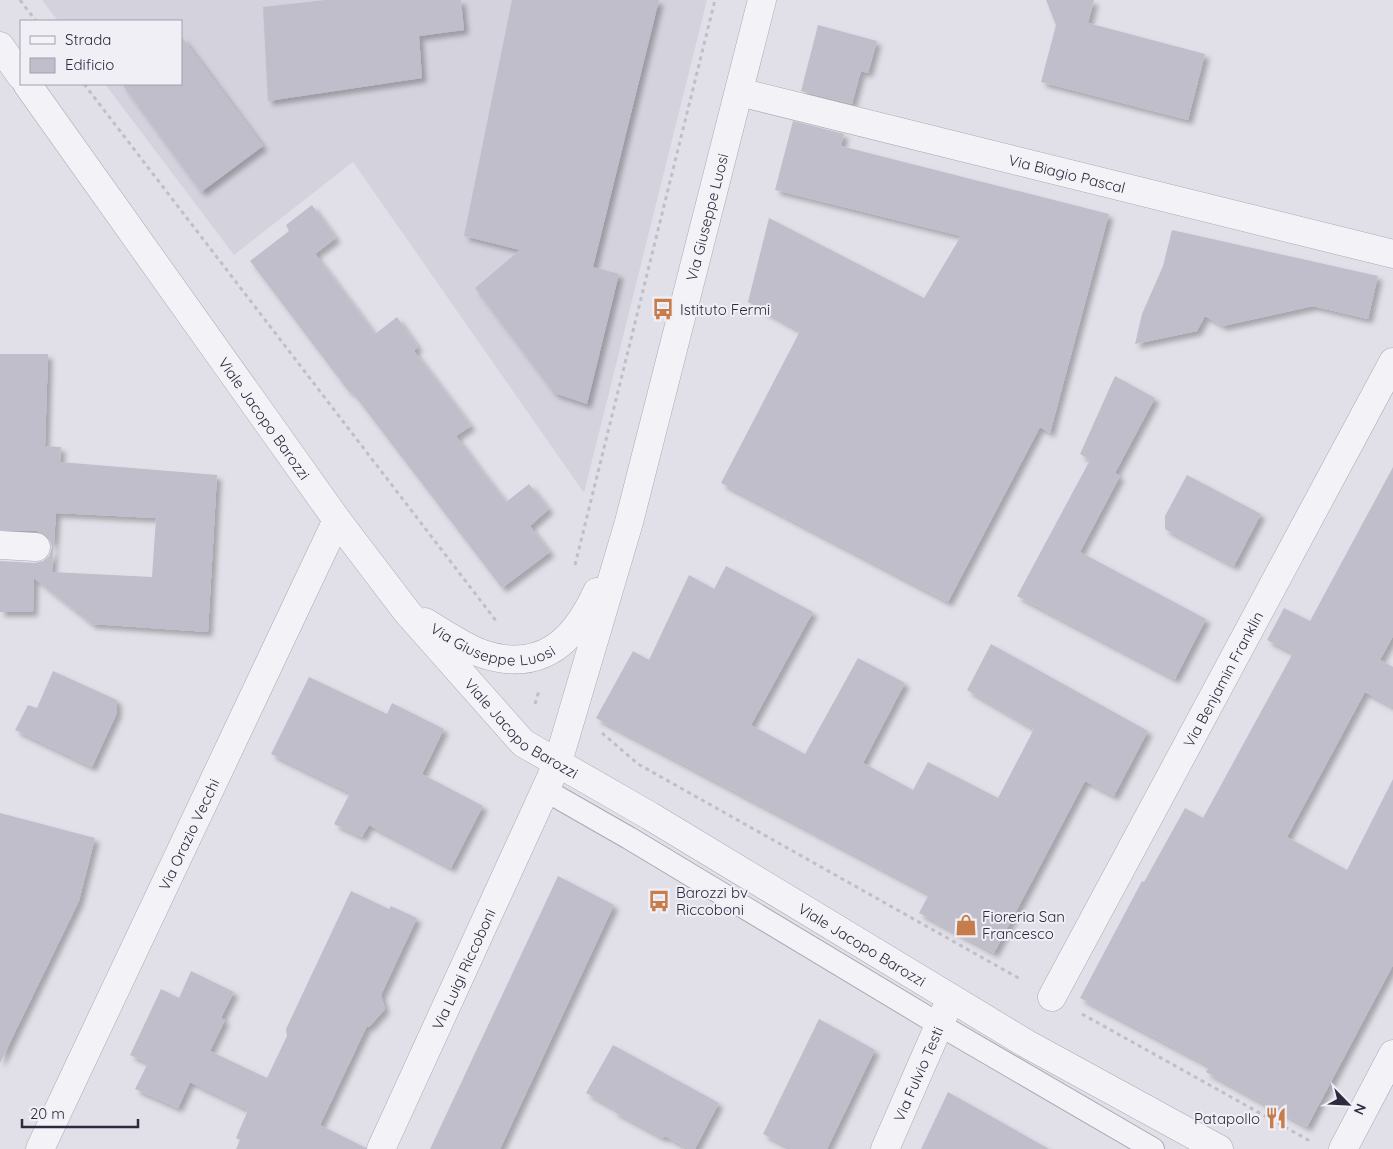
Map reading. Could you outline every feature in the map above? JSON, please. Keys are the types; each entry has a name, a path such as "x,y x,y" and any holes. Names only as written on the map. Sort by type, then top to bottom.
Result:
{"street":[{"name":"Via Giuseppe Luosi","path":"558,762 629,522 762,0"},
{"path":"0,46 20,75"},
{"name":"Viale Jacopo Barozzi","path":"28,85 337,520 407,612 523,743 650,816 1027,1044 1219,1149"},
{"name":"Via Biagio Pascal","path":"740,92 1393,254"},
{"name":"Via Benjamin Franklin","path":"1052,997 1393,362"},
{"name":"Via Orazio Vecchi","path":"40,1149 337,520"},
{"name":"Via Giuseppe Luosi","path":"407,612 481,653 503,659 521,660 542,655 563,643 580,622 596,595 629,522"},
{"path":"0,545 36,547"},
{"name":"Via Luigi Riccoboni","path":"381,1149 558,762"},
{"name":"Via Fulvio Testi","path":"885,1149 951,998"},
{"path":"1343,1149 1393,1054"}],"lane":[{"path":"545,790 629,838 940,1025 1154,1149"}],"path":[{"path":"20,0 35,20"},
{"path":"572,574 583,537 715,0"},
{"path":"85,85 491,615 504,628"},
{"path":"523,743 551,650"},
{"path":"577,697 593,705 594,718 601,733 638,764 1316,1144"}],"shaded area":[{"path":"42,0 707,0 584,493 353,162 234,255 106,85 182,85 182,20 57,20"}],"building":[{"path":"325,0 461,0 464,30 419,36 422,78 268,101 263,7"},
{"path":"512,0 659,0 593,267 619,274 587,404 554,393 475,288 520,250 464,236"},
{"path":"1046,0 1094,0 1088,23 1205,54 1188,120 1041,82 1056,25"},
{"path":"818,25 877,41 868,73 861,71 852,104 801,91"},
{"path":"182,37 263,146 201,192 123,85 182,85"},
{"path":"793,121 844,134 841,146 1109,214 1050,433 1040,427 948,602 721,483 800,331 748,302 769,218 924,298 961,236 775,190"},
{"path":"312,205 336,238 315,254 375,334 397,317 418,347 414,351 471,426 456,436 481,470 506,502 529,484 549,509 530,526 550,552 502,588 250,261 289,231 286,225"},
{"path":"1172,230 1378,276 1368,319 1313,306 1223,326 1205,316 1197,331 1135,344 1142,314 1163,266"},
{"path":"0,354 48,354 45,446 61,447 60,462 217,475 208,632 92,624 34,578 33,612 0,612 0,561 35,563 43,561 49,556 52,547 50,540 44,534 37,531 0,530","holes":["56,513 156,518 152,577 52,572"]},
{"path":"1115,376 1155,398 1115,473 1120,476 1080,552 1206,619 1175,679 1017,596 1090,460 1080,454"},
{"path":"1393,467 1393,636 1380,660 1393,667 1393,707 1365,692 1287,837 1347,870 1393,779 1393,965 1307,1127 1206,1072 1209,1066 1080,998 1142,881 1144,882 1185,808 1203,818 1293,653 1267,640 1284,608 1310,621"},
{"path":"1187,475 1261,514 1234,566 1165,529 1165,516"},
{"path":"726,566 813,612 751,725 805,754 858,658 905,683 863,763 913,790 928,762 998,798 1034,729 967,690 991,644 1148,731 1114,796 1085,781 994,953 919,913 929,894 596,718 633,651 649,660 689,575 714,589"},
{"path":"53,671 117,700 117,713 92,767 15,730 28,705 37,708"},
{"path":"309,677 387,714 392,703 444,729 422,774 483,806 451,868 369,825 362,837 334,824 350,793 271,754"},
{"path":"0,813 95,838 79,901 0,1063"},
{"path":"558,876 614,905 500,1149 430,1149"},
{"path":"351,891 389,909 391,906 417,918 381,995 385,1009 369,1027 367,1026 320,1125 366,1149 236,1149 240,1140 236,1138 248,1110 190,1082 178,1108 135,1089 148,1063 130,1055 161,989 179,998 191,971 234,992 221,1018 225,1020 210,1051 267,1078 287,1036 286,1029"},
{"path":"819,1019 875,1050 827,1149 792,1149 763,1134"},
{"path":"613,1045 719,1103 695,1149 689,1149 665,1136 663,1138 613,1111 615,1109 586,1093"},
{"path":"948,1092 1049,1149 921,1149"}],"place":[{"name":"Istituto Fermi","path":"663,309"},
{"name":"Barozzi bv Riccoboni","path":"659,901"},
{"name":"Fioreria San Francesco","path":"966,925"},
{"name":"Patapollo","path":"1276,1118"}]}
